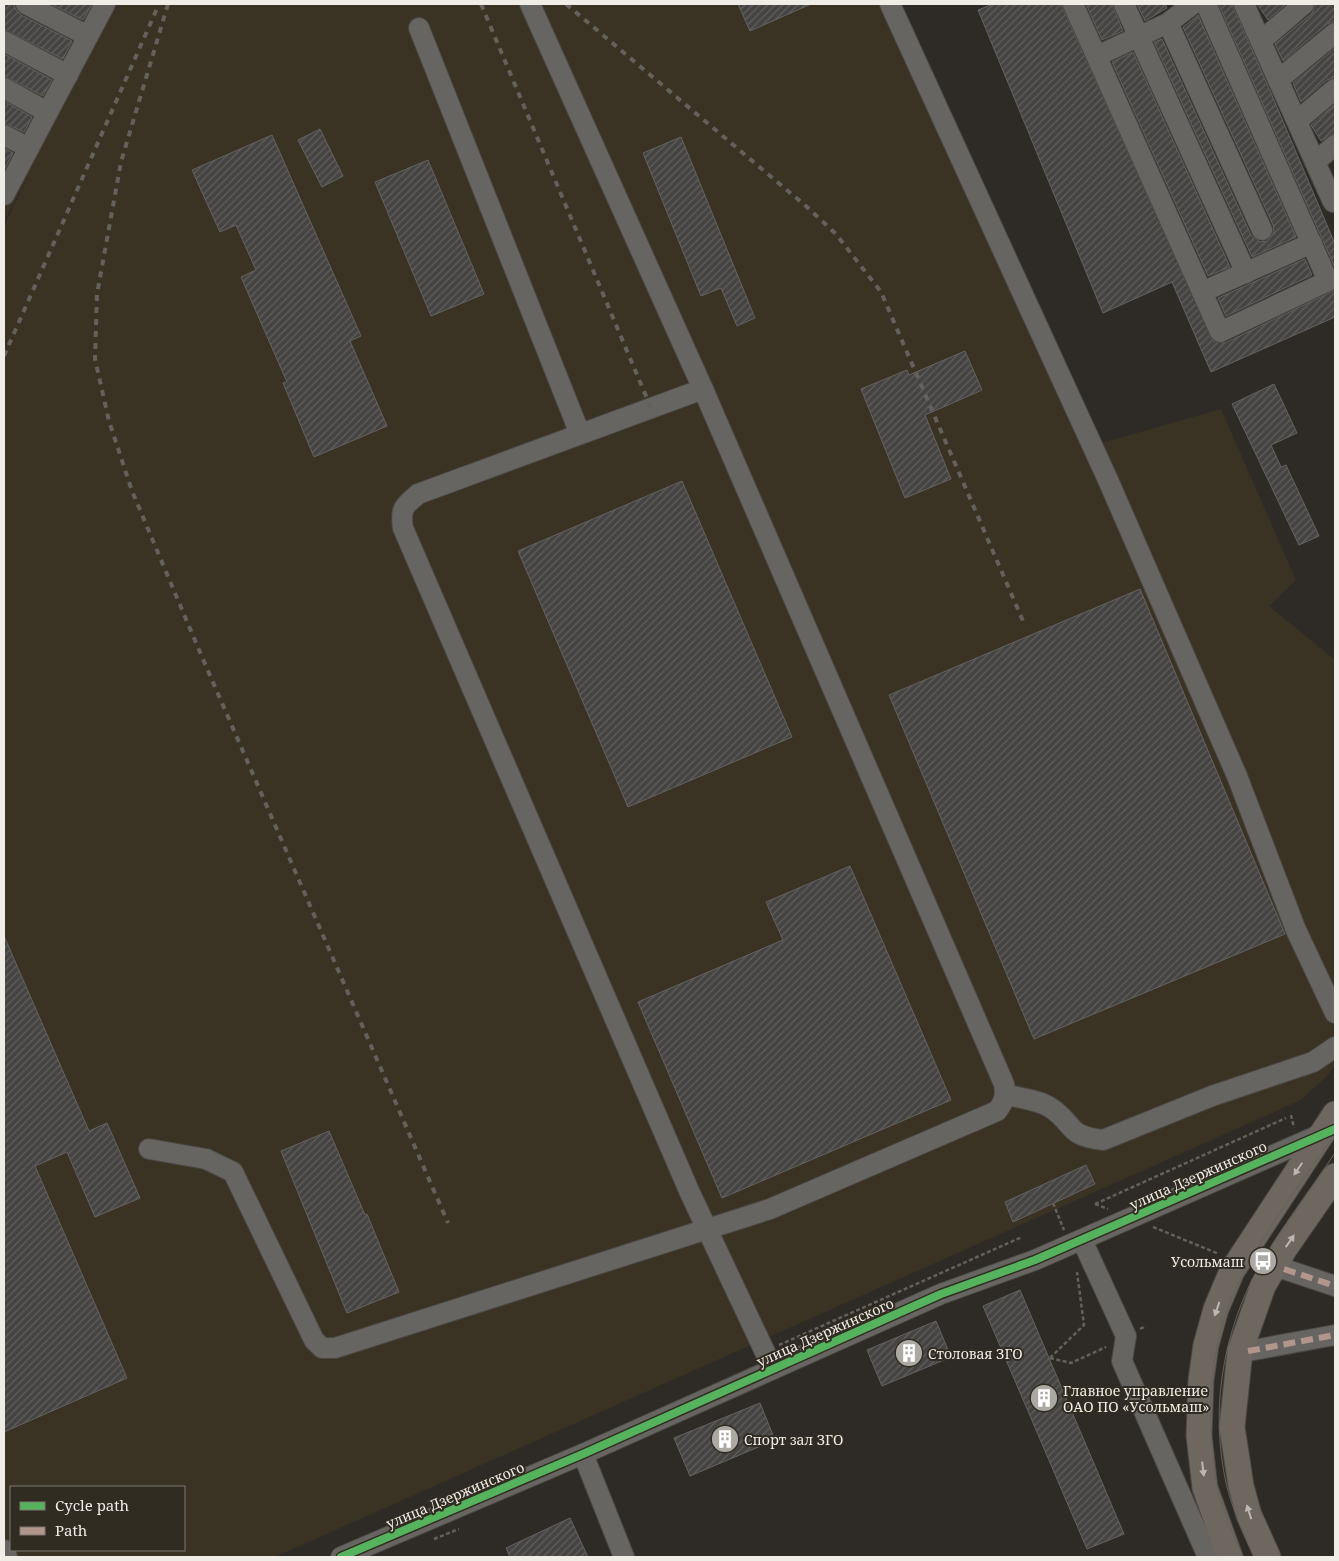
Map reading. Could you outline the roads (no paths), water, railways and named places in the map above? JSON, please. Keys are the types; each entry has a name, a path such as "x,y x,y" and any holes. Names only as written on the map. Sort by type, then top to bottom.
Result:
{"main road":[{"path":"1230,1557 1205,1488 1199,1436 1201,1380 1206,1346 1216,1309 1232,1271 1331,1126"},
{"path":"1268,1557 1249,1515 1241,1486 1232,1427 1240,1351 1263,1286 1285,1248 1335,1176"}],"street":[{"path":"26,4 88,36"},
{"path":"5,188 105,4"},
{"path":"149,1149 206,1159 233,1172 314,1340 322,1348 335,1348 770,1209 997,1111 1005,1094 1004,1084 703,389 530,4"},
{"path":"890,4 1112,489 1237,776 1296,930 1335,1013"},
{"path":"1074,4 1220,332 1328,281 1206,4"},
{"path":"1124,4 1246,272"},
{"path":"1097,56 1168,23 1193,4"},
{"path":"1244,4 1333,202 1335,200"},
{"path":"1261,41 1304,4"},
{"path":"1168,23 1262,230"},
{"path":"418,28 580,434"},
{"path":"1278,80 1335,33"},
{"path":"4,41 68,75"},
{"path":"4,88 48,112"},
{"path":"1296,120 1335,89"},
{"path":"4,135 28,148"},
{"path":"1315,162 1335,145"},
{"path":"1202,292 1312,243"},
{"path":"703,389 418,494 406,505 401,513 403,528 707,1229 768,1360"},
{"path":"1005,1094 1040,1102 1053,1109 1077,1134 1088,1139 1103,1140 1212,1096 1313,1062 1335,1047"},
{"name":"улица Дзержинского","path":"341,1557 583,1454 768,1360 1035,1260 1074,1238 1331,1126"},
{"path":"1074,1238 1126,1336 1122,1361 1208,1557"},
{"path":"1284,1269 1335,1286"},
{"path":"1248,1351 1335,1335"},
{"path":"583,1454 624,1557"},
{"path":"4,1550 7,1557"}],"tram line":[{"path":"1243,1557 1225,1513 1215,1474 1211,1429 1214,1362 1232,1297 1252,1257 1335,1134"},
{"path":"1254,1557 1231,1502 1222,1457 1219,1405 1226,1354 1241,1304 1261,1263 1335,1153"}],"railway":[{"path":"4,356 159,4"},
{"path":"168,4 121,162 97,294 95,359 109,421 132,491 202,657 448,1223"},
{"path":"481,4 651,408"},
{"path":"566,4 807,207 836,234 881,292 1023,621"}],"place":[{"name":"Усольмаш","path":"1263,1261"},
{"name":"Столовая ЗГО","path":"909,1353"},
{"name":"Главное управление ОАО ПО «Усольмаш»","path":"1044,1398"},
{"name":"Спорт зал ЗГО","path":"725,1439"}]}
